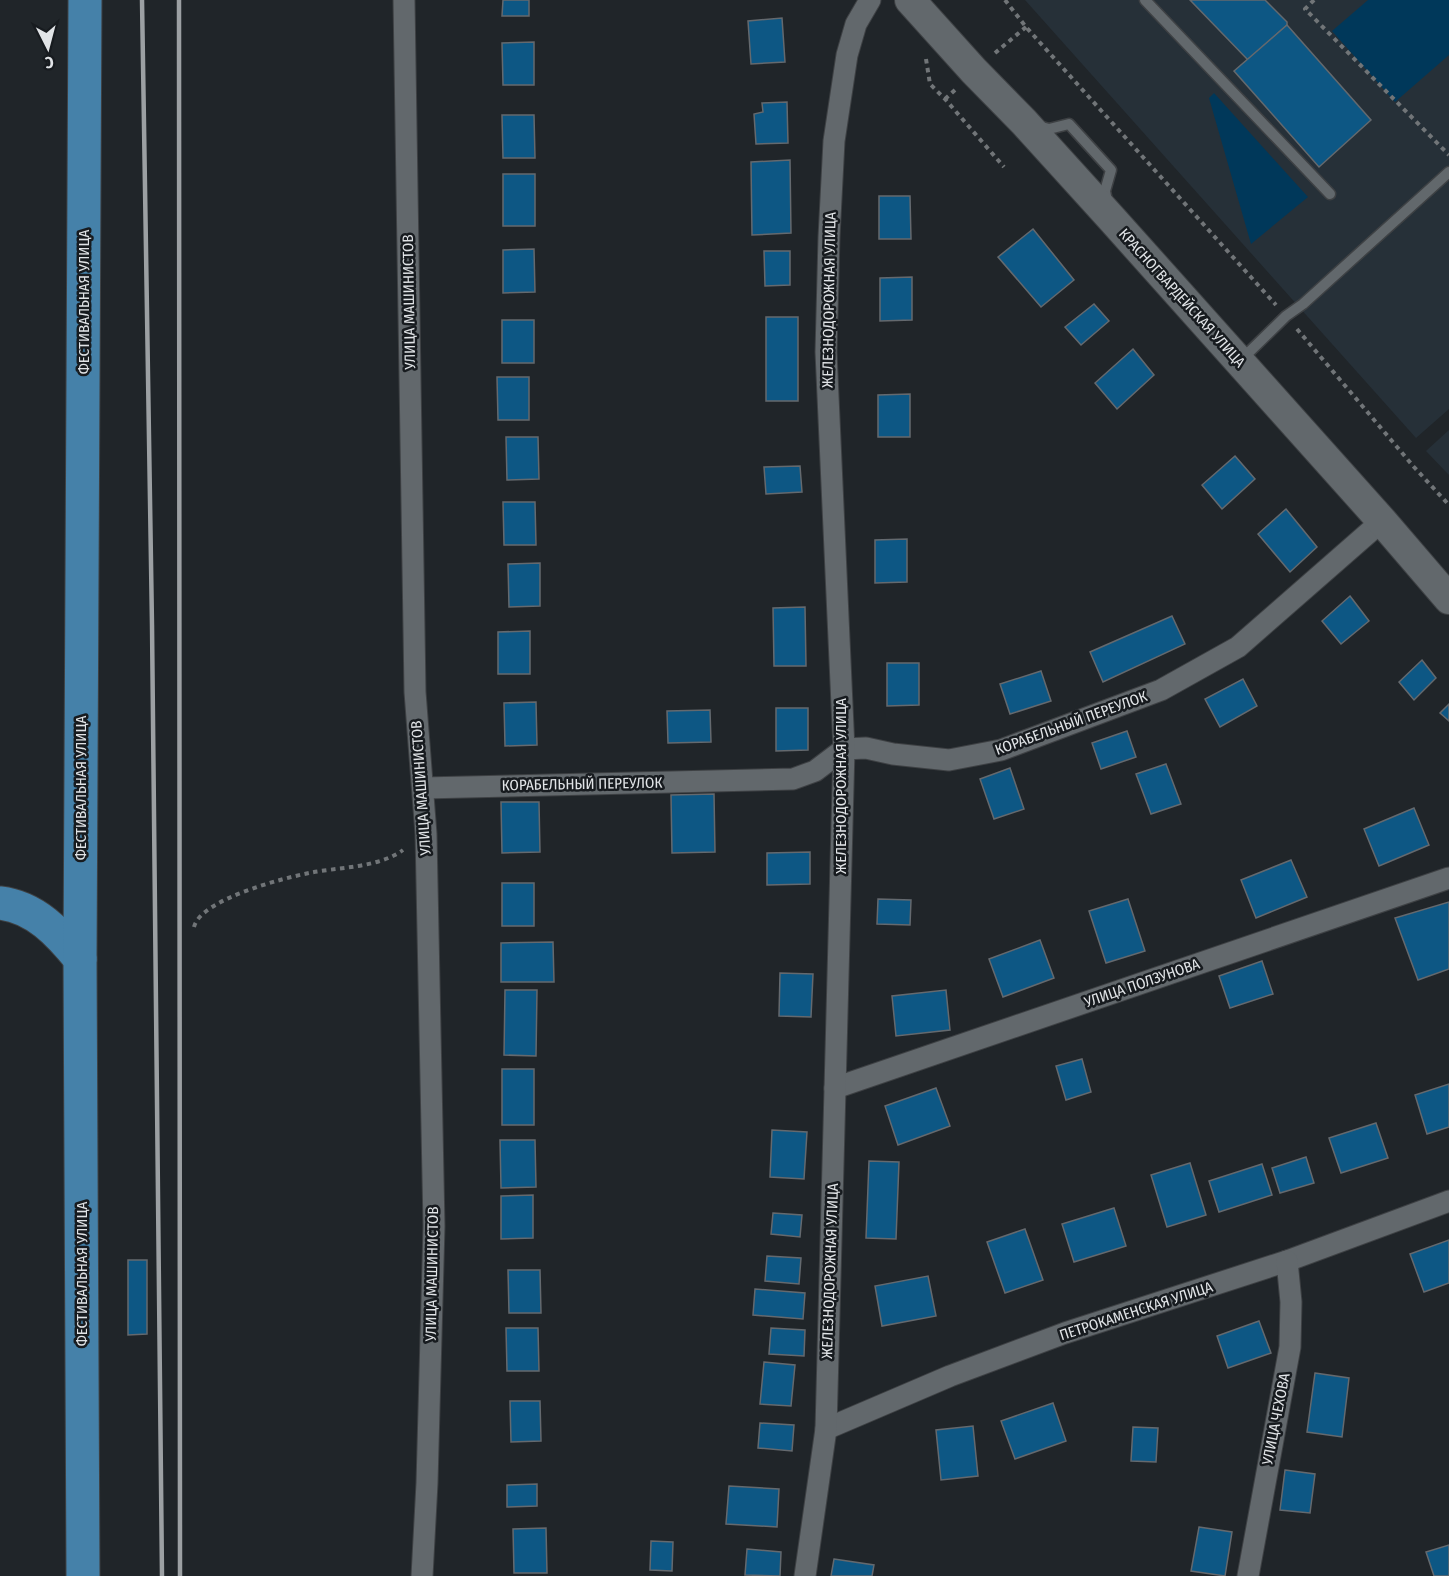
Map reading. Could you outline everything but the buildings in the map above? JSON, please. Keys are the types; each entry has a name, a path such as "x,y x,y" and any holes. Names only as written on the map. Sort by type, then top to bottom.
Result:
{"main road":[{"name":"ФЕСТИВАЛЬНАЯ УЛИЦА","path":"83,1576 80,959 85,0"},
{"name":"КРАСНОГВАРДЕЙСКАЯ УЛИЦА","path":"910,0 1112,219 1382,520 1449,599"},
{"path":"0,903 35,915 60,934 80,959"}],"street":[{"name":"УЛИЦА МАШИНИСТОВ","path":"404,0 415,692 426,834 434,1262 428,1482 422,1576"},
{"name":"ЖЕЛЕЗНОДОРОЖНАЯ УЛИЦА","path":"805,1576 826,1429 844,749 826,352 829,237 834,141 848,55 856,24 870,0"},
{"name":"КОРАБЕЛЬНЫЙ ПЕРЕУЛОК","path":"423,788 793,779 815,771 844,749 866,748 893,754 949,760 1001,750 1161,690 1238,647 1382,520"},
{"name":"УЛИЦА ПОЛЗУНОВА","path":"835,1088 1449,878"},
{"name":"ПЕТРОКАМЕНСКАЯ УЛИЦА","path":"826,1429 950,1376 1065,1333 1287,1261 1449,1201"},
{"name":"УЛИЦА ЧЕХОВА","path":"1248,1576 1290,1347 1291,1302 1287,1261"}],"lane":[{"path":"1145,0 1330,194"},
{"path":"1239,362 1286,316 1303,304 1449,172"}],"path":[{"path":"1005,0 1026,27 1286,316 1449,506"},
{"path":"1314,0 1305,9 1449,155"},
{"path":"920,51 927,60 930,84 1004,167"},
{"path":"194,927 197,920 208,910 242,893 292,877 394,856 426,834"}],"shaded area":[{"path":"1025,0 1449,0 1449,409 1416,438"},
{"path":"1368,0 1449,0 1449,55 1395,102 1332,31"},
{"path":"1214,93 1308,197 1251,244 1209,98"},
{"path":"1449,430 1449,475 1426,451"}],"railway":[{"path":"142,0 152,625 162,1576"},
{"path":"179,0 180,1576"}]}
